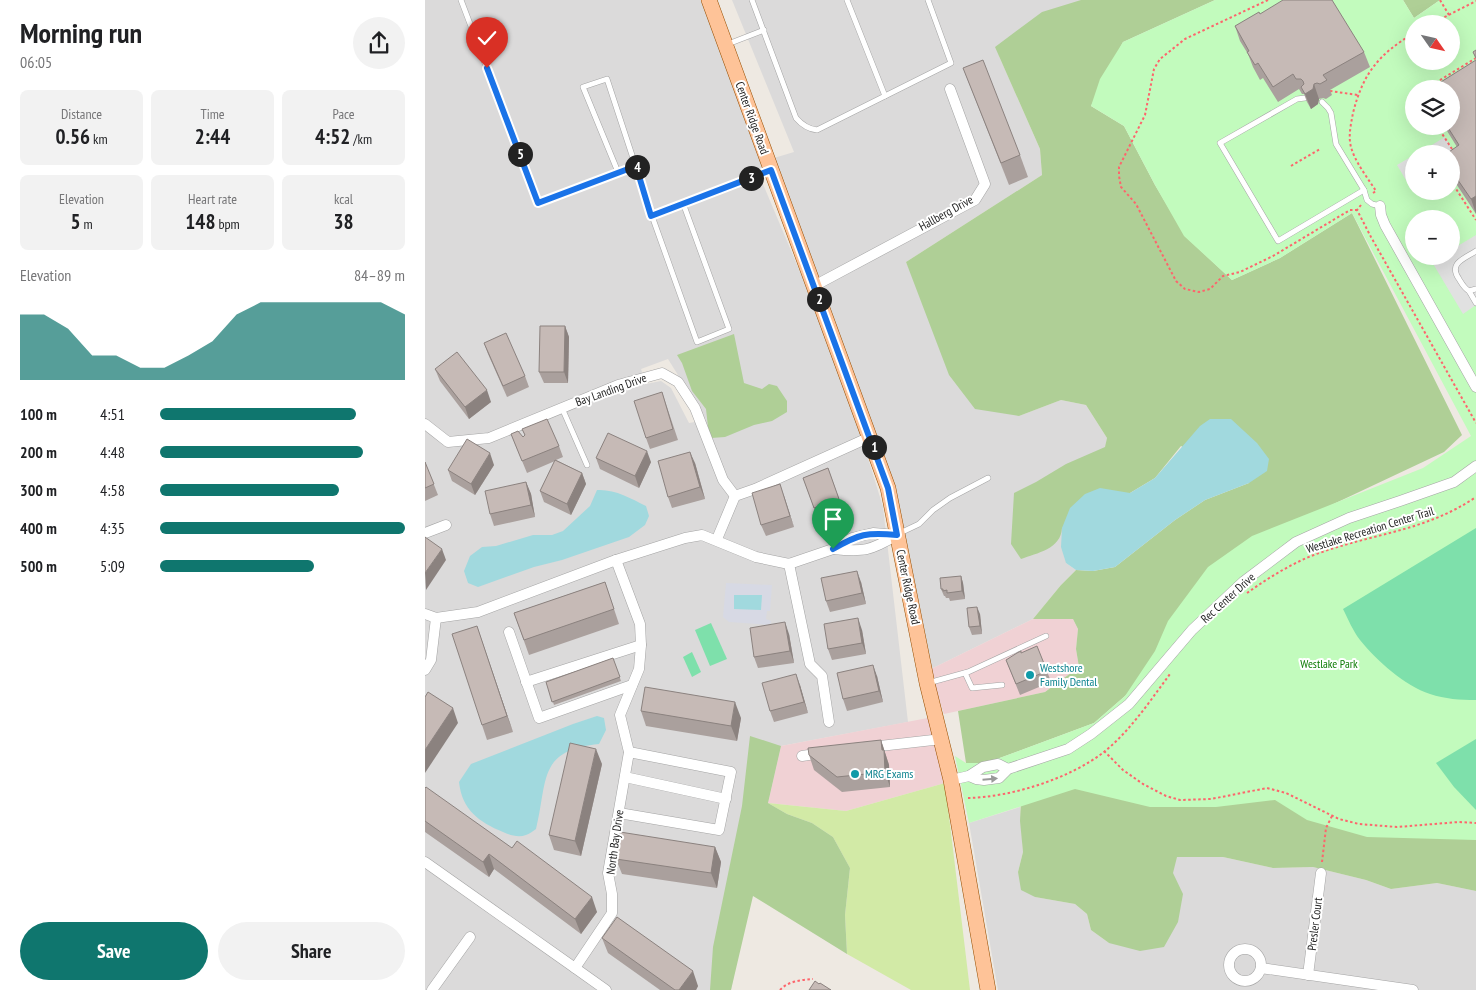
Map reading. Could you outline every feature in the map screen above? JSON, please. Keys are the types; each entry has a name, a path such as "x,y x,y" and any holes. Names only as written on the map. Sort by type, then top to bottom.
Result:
{"main road":[{"name":"Center Ridge Road","path":"709,0 888,488 927,683 951,780 988,990"}],"street":[{"name":"Hallberg Drive","path":"814,286 975,200 985,184 950,88"},
{"path":"1380,206 1385,225 1476,387"},
{"name":"Bay Landing Drive","path":"425,424 448,442 489,438 618,385 662,373 678,382 695,408 723,480 735,496"},
{"path":"717,539 735,496 755,489 870,437"},
{"name":"Rec Center Drive","path":"951,780 969,776 983,767 998,764 1008,769 1068,749 1091,734 1129,704 1192,630 1237,588 1296,542 1349,518 1454,482 1476,466"},
{"path":"425,532 446,525"},
{"path":"425,614 436,618 477,612 616,560 685,538 702,535 717,539 756,557 789,564 833,549 858,552 879,546 897,535"},
{"name":"North Bay Drive","path":"575,968 611,913 612,894 608,873 629,752 620,715 639,669 640,624 616,560"},
{"path":"789,564 810,664 822,676 829,722"},
{"path":"425,670 431,660 436,618"},
{"path":"509,632 539,718 632,685"},
{"path":"526,682 641,645"},
{"path":"858,749 942,739"},
{"path":"619,813 719,830 731,772 629,752"},
{"path":"802,756 830,752"},
{"path":"625,777 726,799"},
{"path":"425,862 606,990"},
{"name":"Presler Court","path":"1308,975 1321,873"},
{"path":"432,990 469,936"},
{"path":"1261,968 1413,990"}],"lane":[{"path":"461,0 538,203 636,166"},
{"path":"752,0 796,118 809,129 817,130 951,63 928,0"},
{"path":"847,0 885,96"},
{"path":"725,45 764,30"},
{"path":"618,172 583,87 607,79 651,216 697,342 729,329 683,203"},
{"path":"1305,98 1297,99 1219,142 1278,241 1364,190"},
{"path":"1322,102 1331,113 1336,144 1364,190 1367,200 1372,204 1380,206"},
{"path":"651,216 771,170"},
{"path":"1476,251 1458,263 1454,268 1454,272 1464,288 1469,291 1476,303"},
{"path":"1469,291 1476,289"},
{"path":"563,408 587,465"},
{"path":"897,535 919,524 933,510 950,498 988,478"},
{"path":"927,683 965,672 1046,636"},
{"path":"965,672 972,688 1002,685"}],"path":[{"path":"1267,0 1185,39 1160,59 1154,69 1145,114 1119,167 1121,187 1136,204 1176,281 1185,288 1199,292 1210,289 1223,276 1239,272 1273,256 1350,210 1357,210"},
{"path":"1440,0 1449,15 1476,1"},
{"path":"1372,194 1376,190 1354,156 1350,142 1350,127 1358,96 1366,76 1377,60 1405,39"},
{"path":"1440,80 1476,58"},
{"path":"1469,62 1472,68"},
{"path":"1328,91 1358,96"},
{"path":"1291,166 1320,149"},
{"path":"1460,195 1476,220"},
{"path":"1357,210 1362,204"},
{"path":"1357,210 1476,424"},
{"path":"1426,335 1431,333"},
{"name":"Westlake Recreation Center Trail","path":"1244,595 1276,574 1311,556 1431,521 1476,497"},
{"path":"968,798 1004,793 1051,780 1082,766 1105,752 1140,713 1170,673"},
{"path":"1105,752 1135,779 1158,792 1186,801 1254,790 1274,789 1347,822 1383,827 1459,822 1476,823"},
{"path":"1321,873 1326,828 1332,816"},
{"path":"780,990 784,986 796,981 813,979"}],"shaded area":[{"path":"425,0 706,0 767,166 757,170 843,377 883,507 908,722 781,746 731,990 425,990","holes":["668,359 706,420 689,423 671,388 661,381 646,384 641,369"]},
{"path":"732,0 1215,0 1123,42 999,56 1040,149 1042,175 906,262 914,280 1019,416 1061,400 1086,405 1107,438 1100,488 1066,563 1076,570 1033,619 929,670 892,487 774,158 794,152"},
{"path":"1445,137 1450,145 1432,145"},
{"path":"1405,160 1405,178 1397,165"},
{"path":"1476,235 1476,305 1463,314 1434,265 1460,265 1460,245"},
{"path":"726,583 772,585 770,611 767,611 766,619 771,621 770,625 729,622 723,617"},
{"path":"1033,619 1073,619 1078,629 1076,649 1079,667 1045,692 944,714 929,670"},
{"path":"933,717 945,783 846,811 768,803 781,746"},
{"path":"1020,807 1023,852 1018,872 1035,897 1075,904 1087,914 1091,930 1109,943 1176,857 1223,857 1273,868 1313,867 1366,880 1391,889 1437,883 1476,891 1476,990 998,990 969,823"}],"green space":[{"path":"1081,0 1215,0 1123,42 1091,106 1124,126 1155,185 1186,237 1232,280 1280,258 1352,213 1462,435 1444,452 1289,525 1125,696 1094,723 986,763 966,763 958,711 1045,692 1079,667 1076,649 1078,629 1073,619 1033,619 1076,570 1093,571 1115,567 1175,520 1205,500 1249,483 1181,446 1155,478 1062,528 1061,535 1053,545 1041,552 1021,559 1011,544 1014,493 1066,464 1105,447 1107,438 1086,405 1061,400 1019,416 975,409 949,375 906,262 1042,175 1040,149 995,47 1042,12"},
{"name":"Westlake Park","path":"1215,0 1403,0 1412,15 1405,15 1405,70 1460,70 1460,15 1418,15 1440,0 1476,0 1476,840 1367,837 1307,820 1275,800 1216,807 1150,807 1075,789 969,823 955,756 966,763 986,763 1094,723 1125,696 1155,651 1168,621 1208,567 1252,536 1423,468 1471,436 1352,213 1280,258 1232,280 1184,236 1124,126 1091,106 1100,79 1123,42"},
{"path":"1403,0 1440,0 1418,15 1412,15"},
{"path":"734,334 744,383 762,389 769,384 777,386 787,401 787,412 772,421 754,425 725,437 711,438 706,409 692,391 682,363 677,355"},
{"path":"1476,528 1476,700 1441,697 1411,685 1383,664 1357,636 1343,609"},
{"path":"711,623 727,659 710,666 695,630"},
{"path":"692,652 701,672 692,677 683,657"},
{"path":"750,736 781,746 768,803 787,814 812,823 833,837 850,868 845,915 847,954 753,896 731,990 710,990 713,947 742,806"},
{"path":"1476,739 1476,810 1454,787 1436,763"},
{"path":"1105,766 1476,828 1476,891 1437,883 1391,889 1366,880 1313,867 1273,868 1223,857 1177,857 1173,873 1183,894 1178,922 1164,947 1140,951 1109,943 1091,930 1087,914 1075,904 1035,897 1021,890 1018,872 1023,852 1020,821 1021,799"},
{"path":"945,783 970,990 911,990 847,954 845,915 850,868 833,837 812,823 787,814 768,803 846,811"}],"water":[{"path":"1210,419 1231,419 1257,443 1269,459 1267,471 1249,483 1205,500 1175,520 1115,567 1093,571 1076,570 1066,563 1061,547 1062,528 1070,508 1085,494 1100,488 1130,493 1155,478 1200,426"},
{"path":"597,490 616,493 646,506 649,516 645,525 629,537 562,560 534,567 478,587 468,583 464,571 470,556 482,547 496,546 533,535 552,535 563,531 590,506"},
{"path":"734,595 762,595 761,610 734,609"},
{"path":"597,716 604,718 606,730 599,744 579,747 565,753 555,761 549,771 536,829 523,836 511,835 486,824 473,814 464,800 459,782 471,764"}],"building":[{"path":"1283,0 1332,0 1364,52 1323,75 1327,80 1320,84 1314,84 1313,89 1305,94 1301,87 1304,84 1303,81 1296,79 1293,74 1273,87 1258,63 1255,65 1235,26"},
{"path":"983,60 1020,155 1001,163 963,68"},
{"path":"1476,60 1476,196 1471,199 1460,183 1460,145 1453,135 1460,135 1460,80 1444,80"},
{"path":"540,326 565,326 564,372 539,372"},
{"path":"506,333 525,376 503,386 484,343"},
{"path":"457,352 487,390 465,407 435,369"},
{"path":"662,392 673,429 646,438 634,401"},
{"path":"547,419 559,446 522,461 511,434 518,431 523,437 525,435 522,429"},
{"path":"608,433 647,451 635,476 596,458"},
{"path":"467,439 490,453 471,484 448,470"},
{"path":"690,452 700,487 668,497 658,461"},
{"path":"555,460 582,473 567,504 540,491"},
{"path":"425,462 434,484 425,488"},
{"path":"828,468 839,499 814,508 803,478"},
{"path":"526,482 531,505 490,514 485,491"},
{"path":"780,484 790,516 761,525 752,493"},
{"path":"425,537 442,549 425,573"},
{"path":"857,571 862,593 826,601 821,578"},
{"path":"961,576 962,591 947,593 947,590 943,591 941,589 940,578"},
{"path":"605,582 614,609 524,640 514,613"},
{"path":"977,607 980,626 969,627 967,608"},
{"path":"858,618 862,643 828,649 824,624"},
{"path":"785,622 790,651 754,657 750,628"},
{"path":"477,626 507,716 482,725 452,634"},
{"path":"1037,646 1047,671 1016,684 1006,660 1021,651 1021,653"},
{"path":"613,658 620,677 552,702 546,682"},
{"path":"873,665 879,691 843,699 837,673"},
{"path":"796,674 804,702 770,711 762,683"},
{"path":"645,687 735,702 731,726 641,711"},
{"path":"428,692 453,708 425,750 425,697"},
{"path":"881,740 882,750 884,750 885,772 837,777 809,755 808,748"},
{"path":"570,743 596,749 575,841 549,835"},
{"path":"426,787 512,848 517,841 592,897 575,919 489,854 483,862 425,821"},
{"path":"620,832 715,847 711,873 616,859"},
{"path":"617,917 693,971 679,990 675,990 602,938"},
{"path":"815,981 820,983 831,990 809,990"}],"place":[{"name":"Westshore Family Dental","path":"1030,675"},
{"name":"MRG Exams","path":"855,774"}],"route":[{"path":"487,68 538,203 636,166 651,216 771,170 888,488 897,535 873,533 852,538 833,549"}]}
